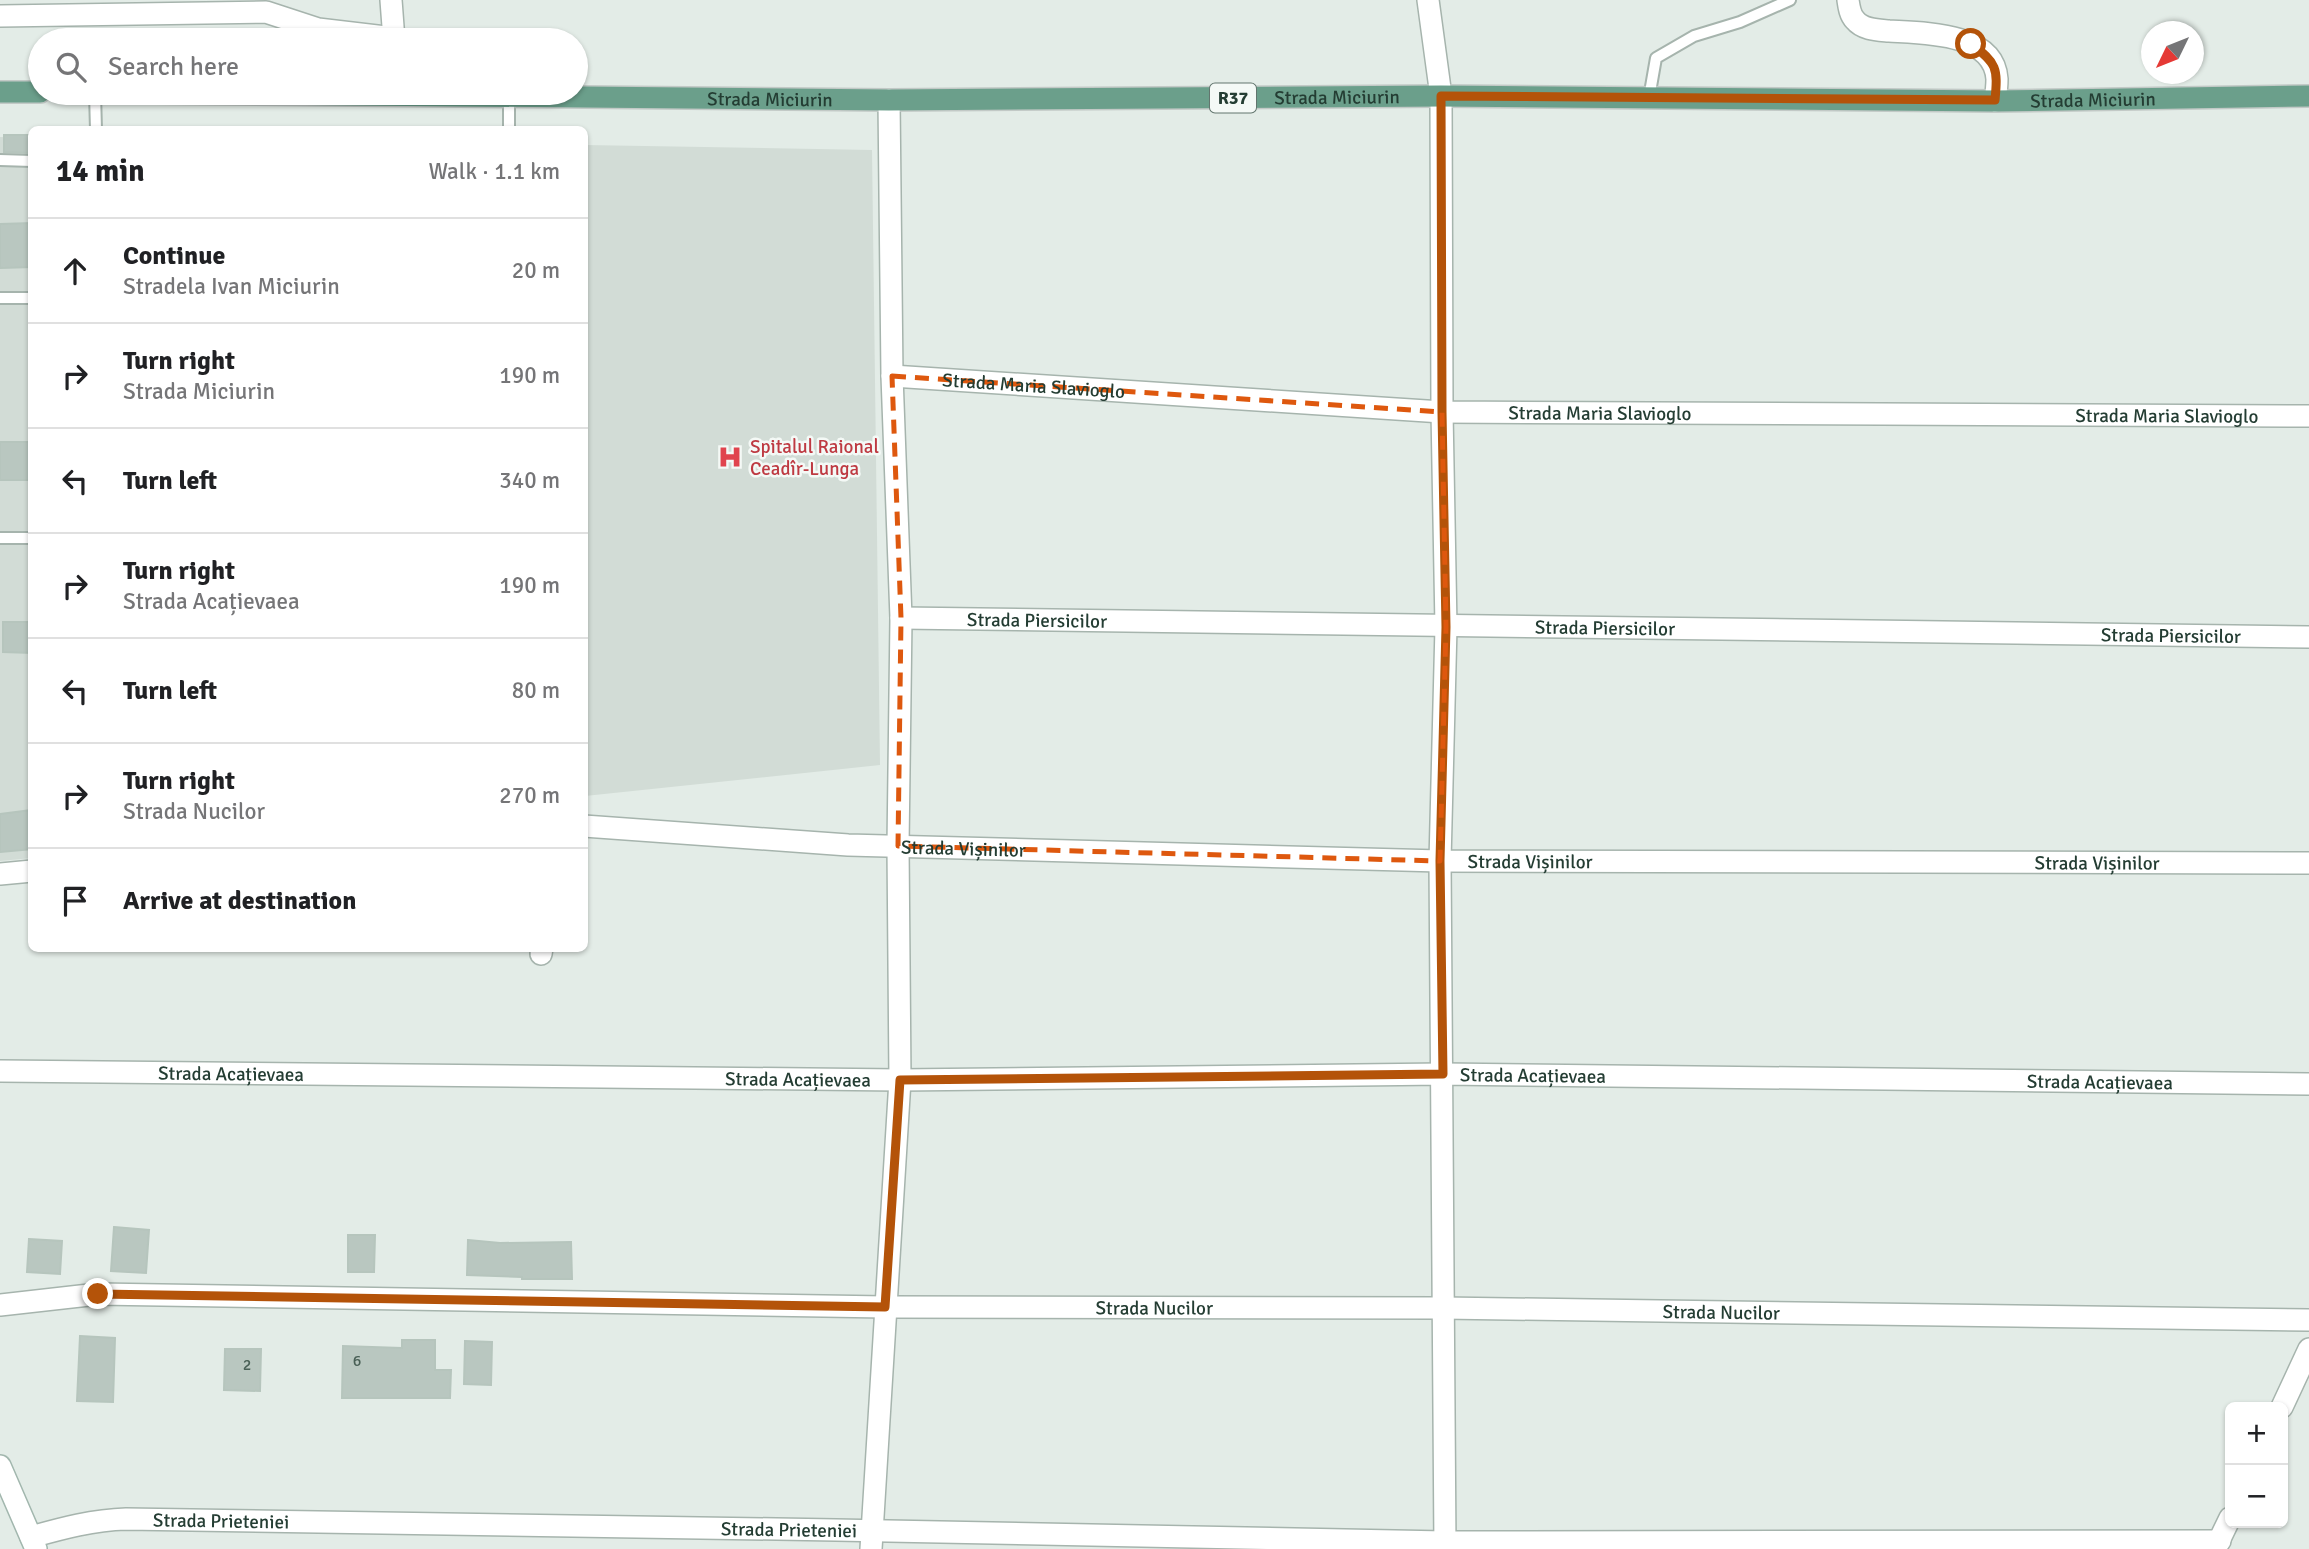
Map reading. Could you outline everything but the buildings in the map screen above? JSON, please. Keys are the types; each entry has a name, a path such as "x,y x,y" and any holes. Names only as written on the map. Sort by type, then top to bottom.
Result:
{"main road":[{"path":"0,92 28,92"},
{"name":"Strada Miciurin","path":"588,97 889,100 1441,96 1995,100 2309,96"}],"street":[{"path":"391,0 393,28"},
{"path":"1428,0 1441,96 1446,627 1440,861 1445,1546"},
{"path":"1848,0 1855,21 1868,29 1946,35 1971,44 1990,58 1997,77 1995,100"},
{"path":"0,16 266,12 315,28"},
{"path":"871,1541 900,1080 898,846 901,618 892,376 889,100"},
{"name":"Strada Maria Slavioglo","path":"892,376 1442,412 2309,416"},
{"name":"Strada Piersicilor","path":"901,618 2309,637"},
{"name":"Strada Vișinilor","path":"588,826 836,844 1440,861 2309,863"},
{"path":"0,874 28,871"},
{"name":"Strada Acațievaea","path":"0,1071 900,1080 1443,1074 2309,1084"},
{"name":"Strada Nucilor","path":"0,1305 98,1294 885,1307 1443,1308 2309,1320"},
{"path":"2284,1402 2309,1349"},
{"path":"0,1466 34,1543"},
{"name":"Strada Prieteniei","path":"34,1543 66,1527 126,1519 835,1530 871,1541 1445,1546 2217,1545"},
{"path":"2217,1545 2225,1528"}],"lane":[{"path":"1650,98 1656,58 1694,36 1740,22 1790,0"},
{"path":"95,105 96,126"},
{"path":"509,105 509,126"},
{"path":"0,160 28,161"},
{"path":"0,298 28,298"},
{"path":"0,538 28,538"}],"highlighted area":[{"path":"892,376 1442,412 1446,627 1440,861 898,846 901,618"}],"shaded area":[{"path":"0,137 28,138 28,858 0,861"},
{"name":"Spitalul Raional Ceadîr-Lunga","path":"588,145 872,150 880,765 588,796"}],"place":[{"name":"Spitalul Raional Ceadîr-Lunga","path":"730,457"}],"route":[{"path":"98,1294 885,1307 900,1080 1443,1074 1440,861 1446,627 1441,96 1995,100 1997,77 1990,58 1971,44"}]}
